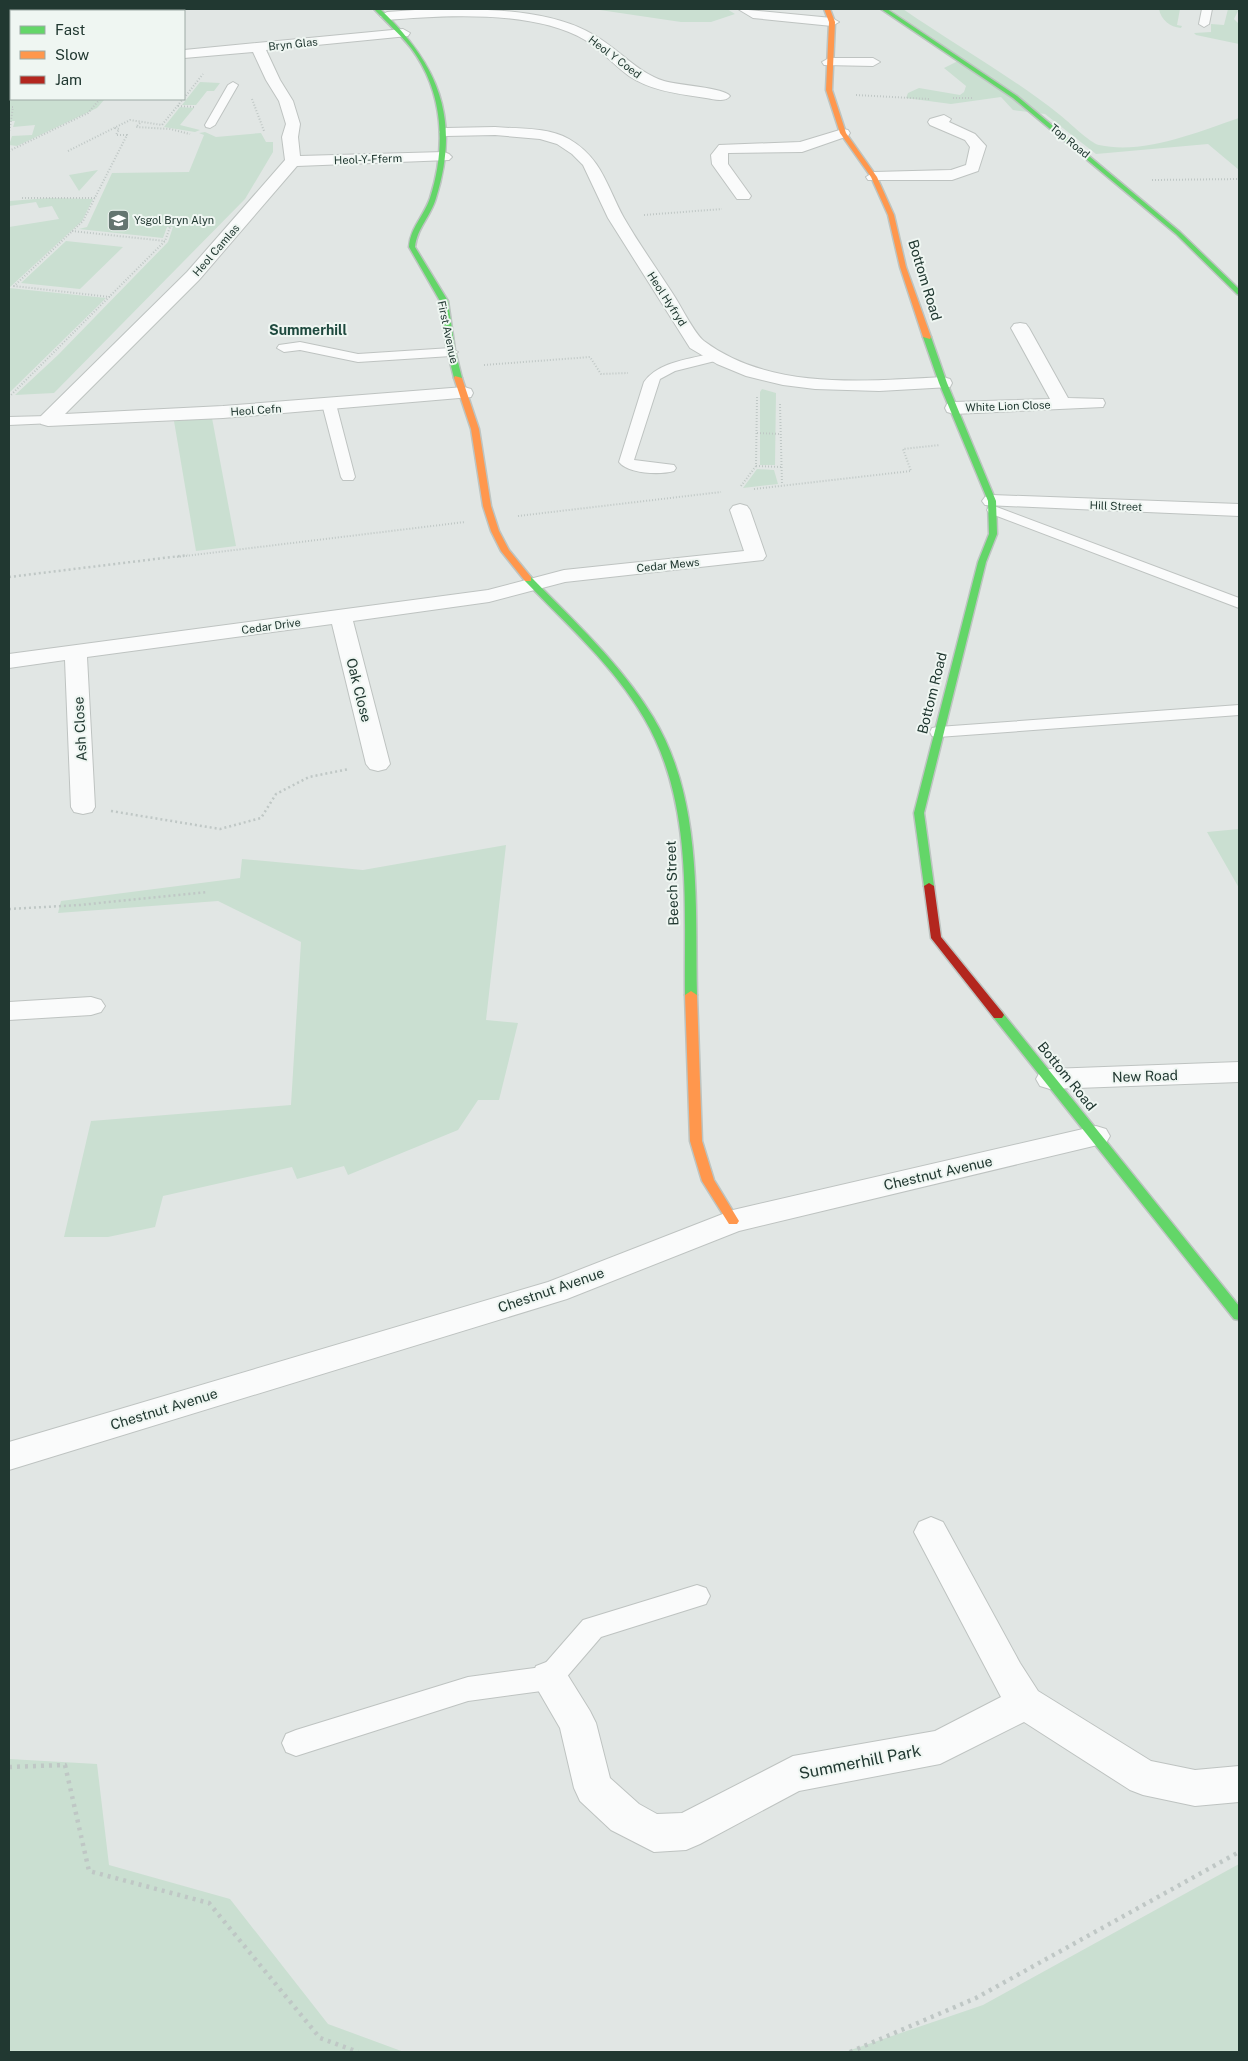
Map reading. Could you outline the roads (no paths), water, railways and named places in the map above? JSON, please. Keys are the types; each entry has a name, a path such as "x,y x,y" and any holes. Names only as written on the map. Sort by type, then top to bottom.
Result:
{"street":[{"path":"745,9 753,14 832,22"},
{"name":"Bottom Road","path":"827,9 832,22 829,62 830,94 843,133 874,177 891,215 903,267 943,383 994,506 993,534 982,562 919,813 936,938 1239,1315"},
{"name":"Top Road","path":"884,9 1015,97 1117,180 1178,233 1239,293"},
{"name":"First Avenue","path":"382,12 403,33 418,53 433,80 442,107 446,132 444,157 429,211 414,233 412,247 444,301 451,352 476,433 491,519 499,541 516,565 533,584"},
{"name":"Heol Y Coed","path":"382,12 481,12 539,21 585,34 642,78 676,88 723,96"},
{"name":"Bryn Glas","path":"185,54 403,33"},
{"path":"258,47 273,80 286,101 293,124 290,137 292,161"},
{"path":"829,62 873,62"},
{"path":"934,122 970,137 978,146 973,168"},
{"name":"Heol Hyfryd","path":"446,132 519,132 541,135 562,141 577,150 590,163 616,218 696,344 714,357 757,374 787,381 821,384 943,383"},
{"path":"744,196 720,164 719,155 724,148 802,147 843,133"},
{"name":"Heol-Y-Fferm","path":"292,161 444,157"},
{"name":"Heol Camlas","path":"48,420 193,276 292,161"},
{"path":"874,177 952,175 973,168 988,175"},
{"name":"White Lion Close","path":"1020,328 1062,404"},
{"name":"Heol Cefn","path":"48,420 223,412 464,393"},
{"name":"White Lion Close","path":"954,408 1096,403"},
{"name":"Cedar Mews","path":"533,584 564,576 756,556 739,500"},
{"name":"Hill Street","path":"994,506 1239,510"},
{"name":"Cedar Drive","path":"9,661 489,596 533,584"},
{"name":"Beech Street","path":"533,584 642,705 671,763 685,830 696,1141 708,1181 733,1221"},
{"name":"Oak Close","path":"341,617 378,764"},
{"name":"Ash Close","path":"76,652 83,807"},
{"path":"9,1011 91,1006"},
{"name":"New Road","path":"1050,1079 1239,1072"},
{"name":"Chestnut Avenue","path":"9,1456 556,1291 733,1221 1096,1136"},
{"path":"931,1532 1016,1689 1143,1777 1195,1788 1239,1784"},
{"name":"Summerhill Park","path":"549,1678 577,1723 593,1788 625,1817 654,1833 686,1830 793,1774 940,1747 1016,1689"}],"lane":[{"path":"1204,24 1208,9"},
{"path":"210,125 232,85"},
{"path":"284,348 300,346 358,358 451,352"},
{"path":"669,468 633,466 626,462 651,382 659,372 714,357"},
{"path":"329,404 348,476"},
{"path":"9,421 48,420"},
{"path":"994,506 1239,603"},
{"path":"938,732 1239,710"},
{"path":"296,1744 468,1689 549,1678 592,1628 696,1596"}],"place":[{"name":"Ysgol Bryn Alyn","path":"118,220"}],"district":[{"name":"Summerhill","path":"308,330"}]}
